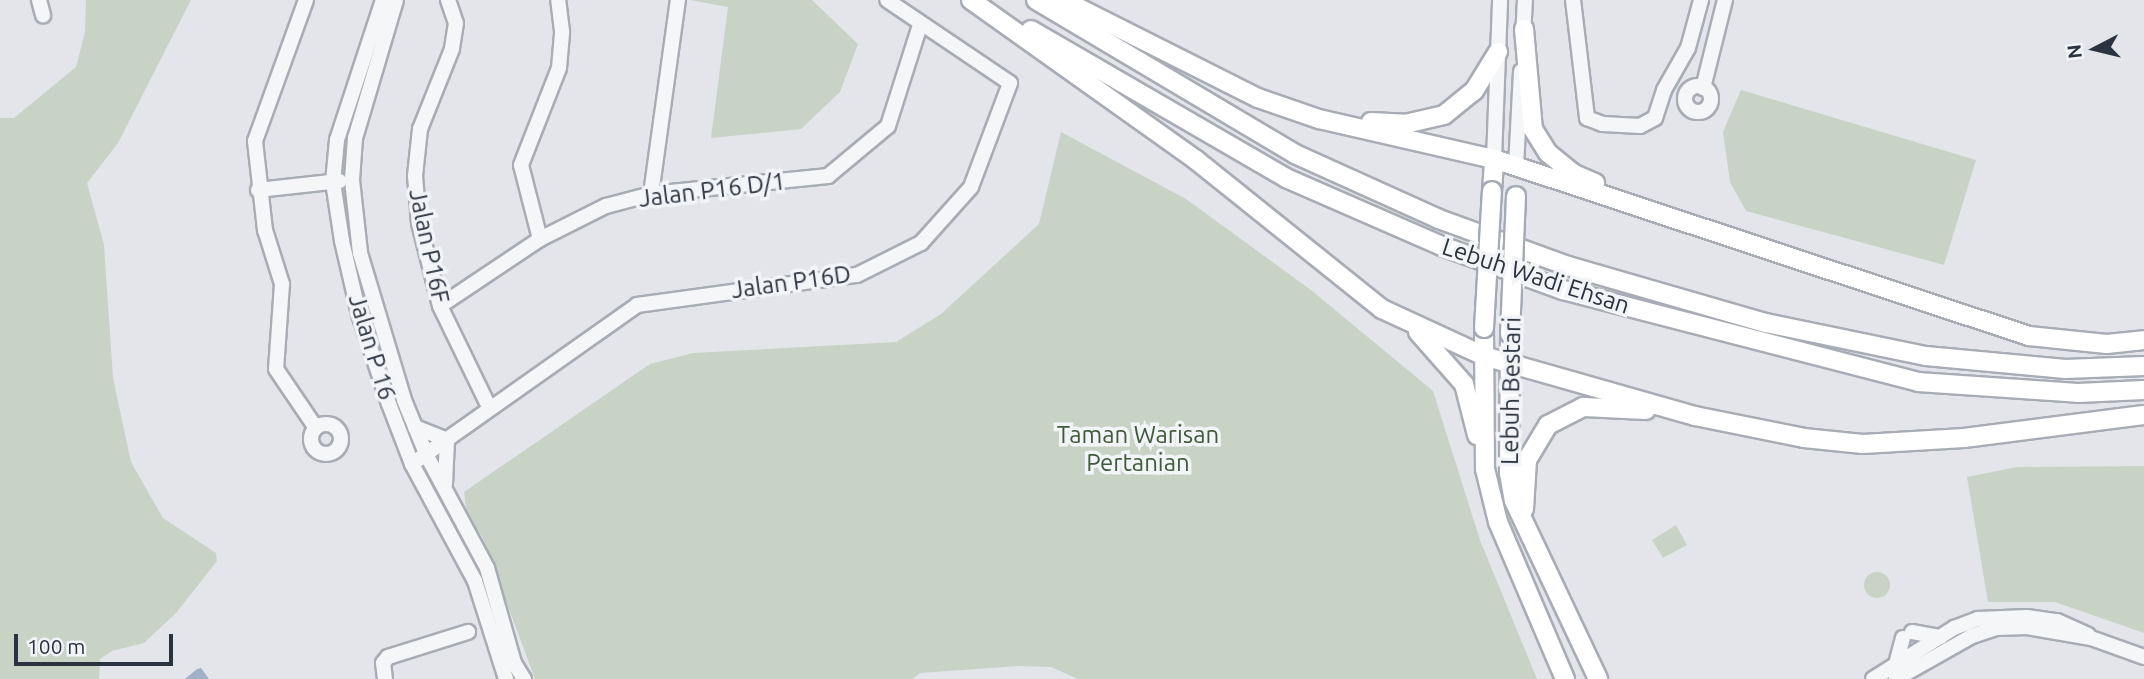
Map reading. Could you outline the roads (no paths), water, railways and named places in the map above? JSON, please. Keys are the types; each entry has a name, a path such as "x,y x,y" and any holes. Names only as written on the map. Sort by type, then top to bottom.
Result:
{"main road":[{"path":"971,0 1196,160 1350,285 1409,324 1484,356 1695,416 1804,438 1863,444 1964,438 2144,415"},
{"name":"Lebuh Wadi Ehsan","path":"979,0 1286,178 1442,246 1563,290 1918,382 2078,393 2144,390"},
{"name":"Lebuh Wadi Ehsan","path":"1037,0 1295,155 1438,219 1568,266 1766,323 1926,356 2065,369 2144,366"},
{"path":"1063,0 1258,98 1318,119 1494,159 1740,243 2029,336 2107,344 2144,340"},
{"path":"1524,29 1533,129 1548,153 1574,174 1740,243"},
{"path":"1318,119 1405,124 1444,116 1474,91 1498,52"},
{"name":"Lebuh Bestari","path":"1494,159 1484,328 1485,469 1498,522 1563,676"},
{"name":"Lebuh Bestari","path":"1516,167 1510,334 1509,473 1524,527 1598,679"},
{"path":"1409,324 1464,384 1485,469"},
{"path":"1524,527 1527,460 1548,425 1566,413 1600,405 1695,416"},
{"path":"1589,663 1607,679"}],"street":[{"path":"39,0 43,15"},
{"path":"306,0 255,141 258,190 282,284 276,369 316,428"},
{"name":"Jalan P 16","path":"383,0 351,86 337,140 333,182 359,314 412,464 475,581 506,679"},
{"name":"Jalan P 16","path":"396,0 366,90 355,138 352,180 360,253 376,317 415,427 445,492 487,568 514,663 524,679"},
{"name":"Jalan P16F","path":"448,0 456,23 453,49 420,129 415,176 419,223 440,306 489,407"},
{"path":"540,239 521,165 559,68 562,31 558,0"},
{"path":"651,194 678,0"},
{"name":"Jalan P16D","path":"412,464 427,456 489,407 637,305 857,275 921,243 971,187 1010,83 920,25 887,0"},
{"name":"Lebuh Bestari","path":"1494,159 1500,0"},
{"name":"Lebuh Bestari","path":"1516,167 1525,0"},
{"path":"1573,0 1587,117 1602,124 1647,124 1655,118 1670,79 1688,48 1701,0"},
{"path":"1703,88 1725,0"},
{"name":"Jalan P16 D/1","path":"440,306 540,239 606,206 651,194 828,176 888,126 920,25"},
{"path":"1670,79 1688,92"},
{"path":"1688,92 1703,88"},
{"path":"1688,92 1688,107 1703,111 1711,97 1703,88"},
{"path":"258,190 352,180"},
{"path":"415,427 447,440 443,461 445,492"},
{"path":"1873,679 1896,672 1921,656 1941,637 1978,619 2009,616 2057,621 2091,638 2144,657"},
{"path":"1921,656 1997,628 2027,627 2091,638"},
{"path":"385,679 383,663 468,632"},
{"path":"1896,672 1908,635 1941,637"}],"water":[{"path":"201,668 209,679 185,679 197,669"}],"park label":[{"name":"Taman Warisan Pertanian","path":"1138,449"}]}
